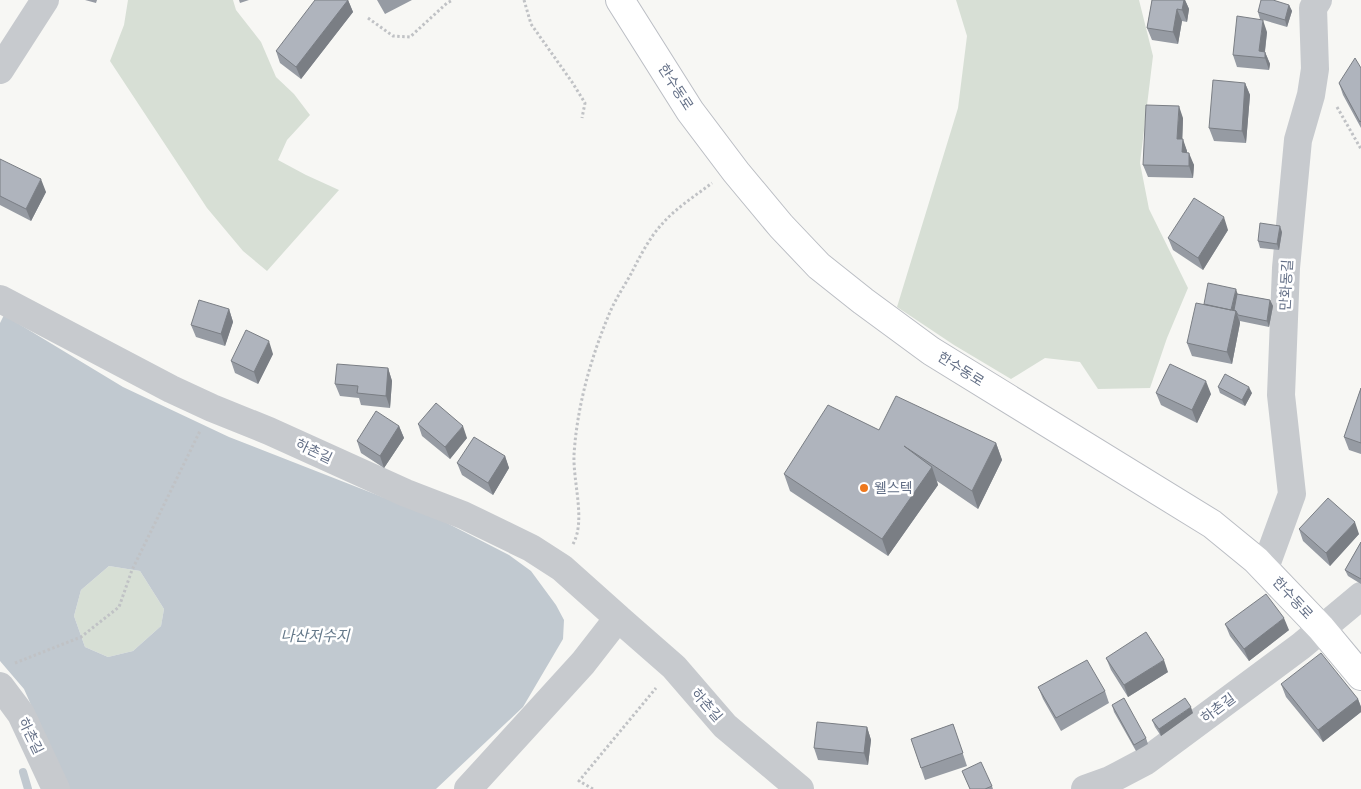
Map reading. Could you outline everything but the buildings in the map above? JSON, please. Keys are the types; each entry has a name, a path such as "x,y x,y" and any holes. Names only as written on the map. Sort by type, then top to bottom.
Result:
{"street":[{"path":"0,70 45,0"},
{"name":"한수동로","path":"620,0 690,111 732,168 781,226 819,266 931,351 1212,524 1265,568 1322,628 1361,676"},
{"name":"만화동길","path":"1265,568 1292,494 1281,395 1286,268 1298,140 1311,95 1315,69 1313,8 1318,0"},
{"name":"하촌길","path":"0,299 163,385 212,408 269,431 406,493 463,515 531,548 556,564 674,667 725,726 800,789"},
{"name":"하촌길","path":"1085,789 1110,784 1146,761 1268,671 1361,596"},
{"path":"468,789 583,663 618,618"},
{"name":"하촌길","path":"4,676 56,789"}],"path":[{"path":"368,18 393,36 410,37 447,3 453,0"},
{"path":"524,0 531,24 585,103 582,118"},
{"path":"1315,69 1361,150"},
{"path":"556,564 570,550 577,536 580,517 574,472 579,415 589,368 611,311 642,254 662,224 732,168"},
{"path":"4,676 81,637 119,607 132,570 212,408"},
{"path":"593,789 579,781 674,667"}],"shaded area":[{"path":"128,0 233,0 236,10 261,42 276,77 294,94 310,115 287,140 278,160 339,190 267,271 243,251 207,208 110,61 124,25"},
{"path":"956,0 1139,0 1153,56 1140,163 1149,209 1188,288 1167,338 1150,388 1098,389 1080,362 1045,358 1011,379 954,345 897,307 958,108 967,36"},
{"path":"109,566 140,571 164,609 161,626 133,651 108,657 85,647 74,616 81,590"}],"water":[{"name":"나산저수지","path":"4,315 123,387 229,437 441,520 509,555 531,571 556,605 564,620 563,639 523,707 436,789 65,789 55,759 24,689 0,661 0,323","holes":["109,566 140,571 164,609 161,626 133,651 108,657 85,647 74,616 81,590"]}],"waterway":[{"path":"23,772 28,789"}],"place":[{"name":"웰스텍","path":"864,488"}]}
